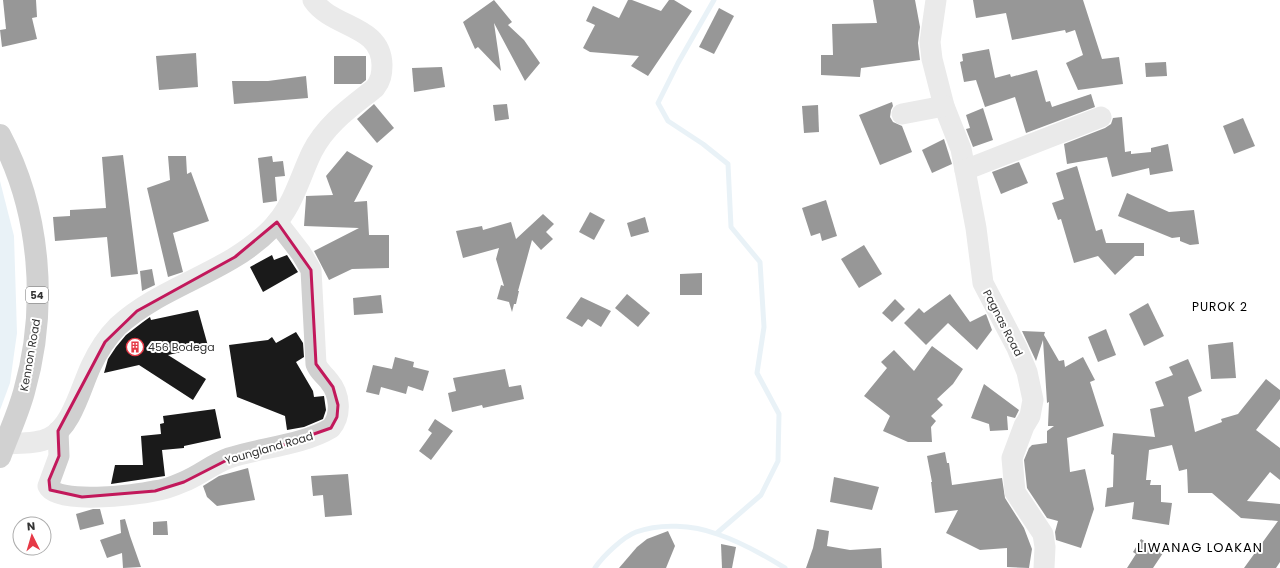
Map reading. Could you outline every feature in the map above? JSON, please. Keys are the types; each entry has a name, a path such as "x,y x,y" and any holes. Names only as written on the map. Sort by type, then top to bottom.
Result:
{"highway":[{"name":"Kennon Road","path":"0,135 21,182 33,227 37,263 37,310 32,350 24,390 2,451"}],"street":[{"path":"2,451 50,438 58,431 66,421 91,366 105,342 118,326 137,311 235,257 256,242 277,222 293,198 312,152 320,138 340,116 375,88 382,74 382,55 378,45 371,37 322,11 313,0"},
{"name":"Pagnas Road","path":"936,0 930,42 932,59 944,106 961,149 976,228 983,283 1017,348 1027,372 1033,400 1030,416 1024,426 1012,458 1015,492 1043,534 1045,547 1044,568"},
{"path":"902,114 944,106"},
{"path":"965,170 1101,117"},
{"name":"Youngland Road","path":"58,431 59,456 48,486 50,490 56,494 82,497 120,496 154,491 184,482 228,458 274,448 331,428 337,417 338,405 333,387 318,370 316,364 311,270 301,253 277,222"}],"highlighted area":[{"path":"277,222 311,270 316,364 333,387 338,405 337,417 331,428 274,448 229,459 184,482 155,491 82,497 50,490 49,480 59,456 58,431 105,342 137,311 235,257"}],"water":[{"path":"0,181 14,236 17,333 10,383 0,410"}],"building":[{"path":"3,0 36,0 37,17 32,18 37,39 2,47 0,30 6,29"},
{"path":"494,0 512,22 508,25 524,40 540,63 525,81 494,23 501,71 478,47 475,49 463,22"},
{"path":"628,0 632,0 661,11 669,0 674,0 692,11 648,76 631,66 639,56 590,52 583,48 595,25 586,21 593,6 619,18"},
{"path":"873,0 915,0 920,27 918,43 920,60 861,68 860,77 821,75 821,55 833,55 832,24 877,23"},
{"path":"973,0 1083,0 1102,59 1119,57 1123,84 1078,90 1066,63 1083,55 1075,30 1066,33 1065,30 1012,40 1006,13 976,18"},
{"path":"719,8 734,16 714,54 699,47"},
{"path":"989,49 995,78 1010,74 1011,77 1037,70 1046,102 1050,101 1052,107 1091,94 1095,107 1026,133 1015,97 985,107 976,80 964,82 960,62 963,61 962,54"},
{"path":"196,53 198,87 159,90 156,56"},
{"path":"334,56 366,56 366,80 361,84 334,84"},
{"path":"1166,62 1167,76 1146,77 1145,63"},
{"path":"442,67 445,87 414,92 412,68"},
{"path":"306,76 308,98 234,104 232,81 268,81"},
{"path":"892,102 893,106 890,117 893,122 902,126 912,152 880,165 859,115"},
{"path":"374,104 394,128 377,143 357,119"},
{"path":"507,104 509,119 495,121 493,105"},
{"path":"818,105 819,132 804,133 802,106"},
{"path":"983,108 993,140 973,147 966,129 970,128 966,115"},
{"path":"1122,117 1125,152 1131,151 1131,154 1151,152 1151,148 1168,144 1173,171 1150,175 1149,168 1112,177 1107,157 1067,164 1064,144 1105,128 1111,124 1113,118"},
{"path":"1243,118 1255,146 1234,154 1223,126"},
{"path":"944,139 952,164 932,173 922,150"},
{"path":"347,151 373,166 354,202 367,201 369,235 389,235 389,268 352,269 329,280 314,251 359,228 304,226 306,196 333,195 326,176"},
{"path":"123,155 138,274 111,277 107,237 55,241 53,217 70,216 70,210 106,208 102,157"},
{"path":"168,156 186,156 187,174 191,172 209,221 173,233 183,272 168,277 147,188 170,180"},
{"path":"272,156 273,162 283,161 285,176 275,177 277,201 263,203 258,158"},
{"path":"1019,162 1028,183 1001,194 992,172"},
{"path":"1077,166 1096,231 1102,229 1106,243 1144,243 1144,256 1135,256 1115,275 1098,256 1074,263 1061,219 1058,220 1052,203 1064,199 1056,173"},
{"path":"1127,193 1169,212 1194,210 1199,244 1190,245 1180,241 1180,237 1172,238 1118,216"},
{"path":"826,200 837,236 822,241 820,233 811,236 802,208"},
{"path":"590,212 605,220 594,240 579,232"},
{"path":"543,214 554,224 546,232 553,239 541,250 532,240 518,291 516,304 514,304 512,312 509,302 497,299 501,285 504,286 496,259 499,248 463,258 456,231 482,226 483,230 511,222 516,239"},
{"path":"645,217 649,232 631,237 627,223"},
{"path":"864,245 882,274 859,288 841,259"},
{"path":"272,255 274,260 287,255 298,272 263,292 250,267"},
{"path":"152,269 155,285 142,291 140,271"},
{"path":"702,273 702,295 680,295 680,274"},
{"path":"627,294 650,313 638,327 615,308"},
{"path":"950,294 970,322 986,314 992,330 977,350 948,323 926,345 904,323 919,308 924,313"},
{"path":"381,295 383,313 354,315 353,298"},
{"path":"581,297 611,311 601,327 588,319 582,327 566,318"},
{"path":"895,299 905,309 892,322 882,313"},
{"path":"1148,303 1164,336 1144,346 1129,314"},
{"path":"198,310 208,346 168,355 206,379 193,400 139,365 104,373 108,359 116,347 126,335 150,317 151,320"},
{"path":"1106,329 1116,355 1098,362 1088,337"},
{"path":"1022,331 1045,332 1044,335 1059,361 1064,360 1065,367 1083,357 1095,380 1090,382 1104,426 1067,438 1070,472 1085,469 1094,509 1081,548 1056,540 1055,532 1058,521 1047,518 1027,488 1024,460 1029,448 1032,445 1047,443 1047,431 1054,426 1048,426 1049,402 1047,403 1043,340 1036,361"},
{"path":"296,332 303,343 304,357 296,362 313,391 314,397 324,396 326,410 323,419 304,427 287,430 285,416 237,397 229,345 268,340 272,337 276,343"},
{"path":"1233,342 1236,378 1211,379 1208,345"},
{"path":"932,346 963,369 953,384 937,399 943,405 931,416 936,421 931,427 932,442 908,442 883,431 890,416 864,396 887,368 881,362 894,350 914,371"},
{"path":"395,357 414,362 413,367 429,371 423,391 408,386 406,394 381,387 379,395 366,392 373,365 392,369"},
{"path":"1188,359 1202,391 1188,397 1195,432 1222,422 1221,419 1238,414 1266,379 1280,390 1280,399 1256,430 1280,448 1280,480 1270,472 1247,501 1280,504 1280,562 1276,568 1244,568 1278,521 1241,518 1212,493 1188,493 1187,469 1179,471 1172,445 1149,450 1146,480 1151,480 1150,485 1161,485 1161,502 1172,503 1169,525 1132,519 1134,502 1105,507 1107,488 1113,487 1114,455 1111,454 1113,433 1155,437 1150,409 1164,406 1155,382 1173,375 1169,367"},
{"path":"505,369 509,387 521,385 524,399 483,408 482,405 452,412 448,393 456,391 453,378"},
{"path":"984,384 1019,410 1015,418 1007,416 1008,430 990,431 989,424 971,418"},
{"path":"215,409 221,438 184,446 184,448 162,450 165,476 111,484 115,465 143,465 141,436 161,434 160,424 164,423 163,416"},
{"path":"435,419 453,431 431,460 419,451 432,433 428,430"},
{"path":"945,452 947,463 949,463 952,485 1002,478 1005,498 1024,528 1032,549 1029,568 1007,567 1007,548 980,550 946,533 958,510 935,513 932,482 927,456"},
{"path":"248,468 255,500 217,506 207,497 203,486 219,476"},
{"path":"348,474 352,515 325,517 323,495 313,496 311,476"},
{"path":"834,477 879,487 872,510 830,502"},
{"path":"93,509 100,509 104,524 80,530 76,514"},
{"path":"125,519 141,567 123,568 122,553 107,558 100,540 121,533 120,520"},
{"path":"167,521 168,535 153,535 153,522"},
{"path":"817,529 829,531 827,546 850,550 881,548 882,568 806,568 813,548"},
{"path":"668,531 675,546 666,568 619,568 637,547 647,539"},
{"path":"1141,539 1163,553 1153,568 1127,568 1136,554 1133,552"},
{"path":"721,544 736,547 732,568 722,568"}],"waterway":[{"path":"714,0 678,63 658,103 668,121 703,144 728,164 731,227 760,262 764,327 757,373 779,414 778,461 761,495 717,533"},
{"path":"595,568 614,547 631,534 645,529 666,526 698,529 726,537 752,549 785,568"}],"place":[{"name":"456 Bodega","path":"135,347"}],"district":[{"name":"PUROK 2","path":"1220,306"},
{"name":"LIWANAG LOAKAN","path":"1200,547"}]}
